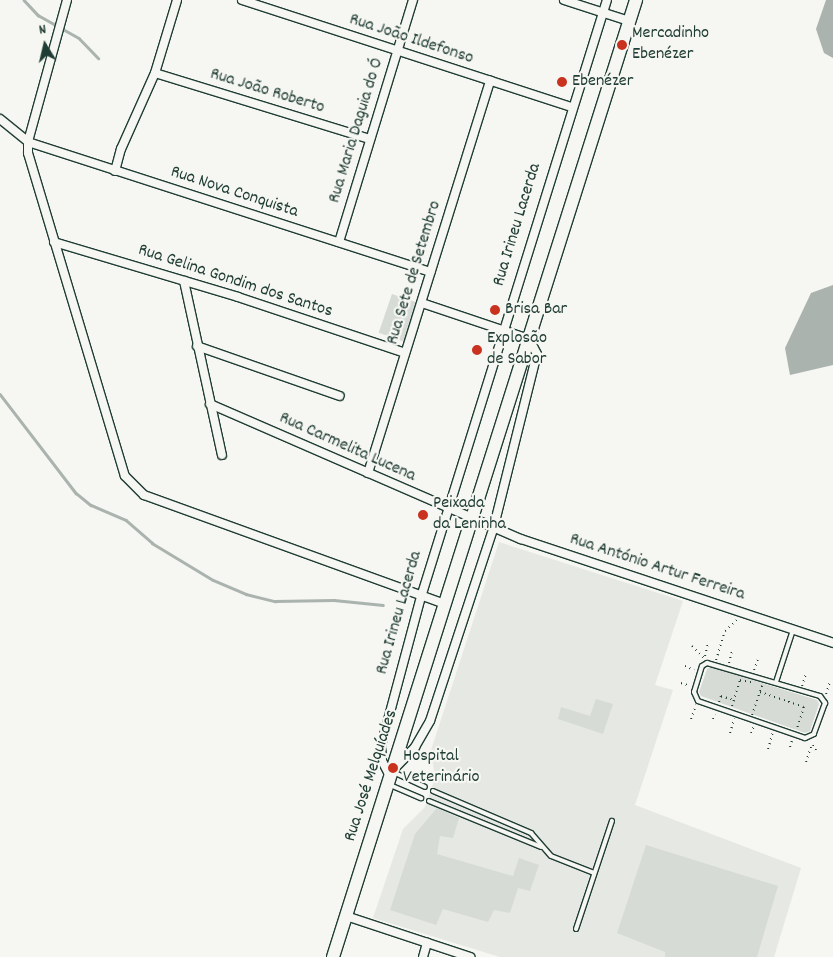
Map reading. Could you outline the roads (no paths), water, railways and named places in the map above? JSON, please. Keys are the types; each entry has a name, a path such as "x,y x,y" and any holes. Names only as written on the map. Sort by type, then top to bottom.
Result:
{"main road":[{"path":"445,605 636,0"},
{"name":"Rua José Melquíades","path":"333,957 445,605"}],"street":[{"path":"67,0 28,142 29,158 120,464 137,490 445,605"},
{"path":"116,171 122,149 155,73 178,0"},
{"name":"Rua João Ildefonso","path":"242,0 572,107"},
{"name":"Rua Maria Daguia do Ó","path":"339,242 413,0"},
{"path":"564,0 629,21"},
{"name":"Rua Irineu Lacerda","path":"391,775 382,761 381,746 421,596 505,331 572,107 607,0"},
{"name":"Rua João Roberto","path":"155,73 370,139"},
{"name":"Rua Sete de Setembro","path":"368,473 490,81"},
{"path":"0,119 28,142"},
{"name":"Rua Nova Conquista","path":"28,142 431,272"},
{"name":"Rua Gelina Gondim dos Santos","path":"54,242 184,281 405,353"},
{"path":"184,281 196,346 222,455"},
{"path":"391,775 415,747 430,721 494,526 536,361 536,348 529,339 422,303"},
{"path":"196,346 340,396"},
{"name":"Rua Carmelita Lucena","path":"210,404 472,518"},
{"name":"Rua António Artur Ferreira","path":"472,518 537,545 833,642"},
{"path":"346,916 470,957"},
{"path":"423,957 427,943"}],"lane":[{"path":"776,682 793,629"},
{"path":"706,662 776,682 824,699 814,734 805,738 698,701 695,687 706,662"},
{"path":"391,775 425,787"},
{"path":"391,775 421,798"},
{"path":"433,791 531,833 543,848 560,862 594,873"},
{"path":"429,801 543,848"},
{"path":"576,929 612,821"}],"waterway":[{"path":"24,0 38,15 79,38 98,58"},
{"path":"0,394 76,493 91,505 126,520 152,543 213,580 246,594 275,601 334,600 383,605"}],"place":[{"name":"Mercadinho Ebenézer","path":"622,45"},
{"name":"Ebenézer","path":"562,82"},
{"name":"Brisa Bar","path":"495,310"},
{"name":"Explosão de Sabor","path":"477,350"},
{"name":"Peixada da Leninha","path":"423,515"},
{"name":"Hospital Veterinário","path":"393,768"}]}
